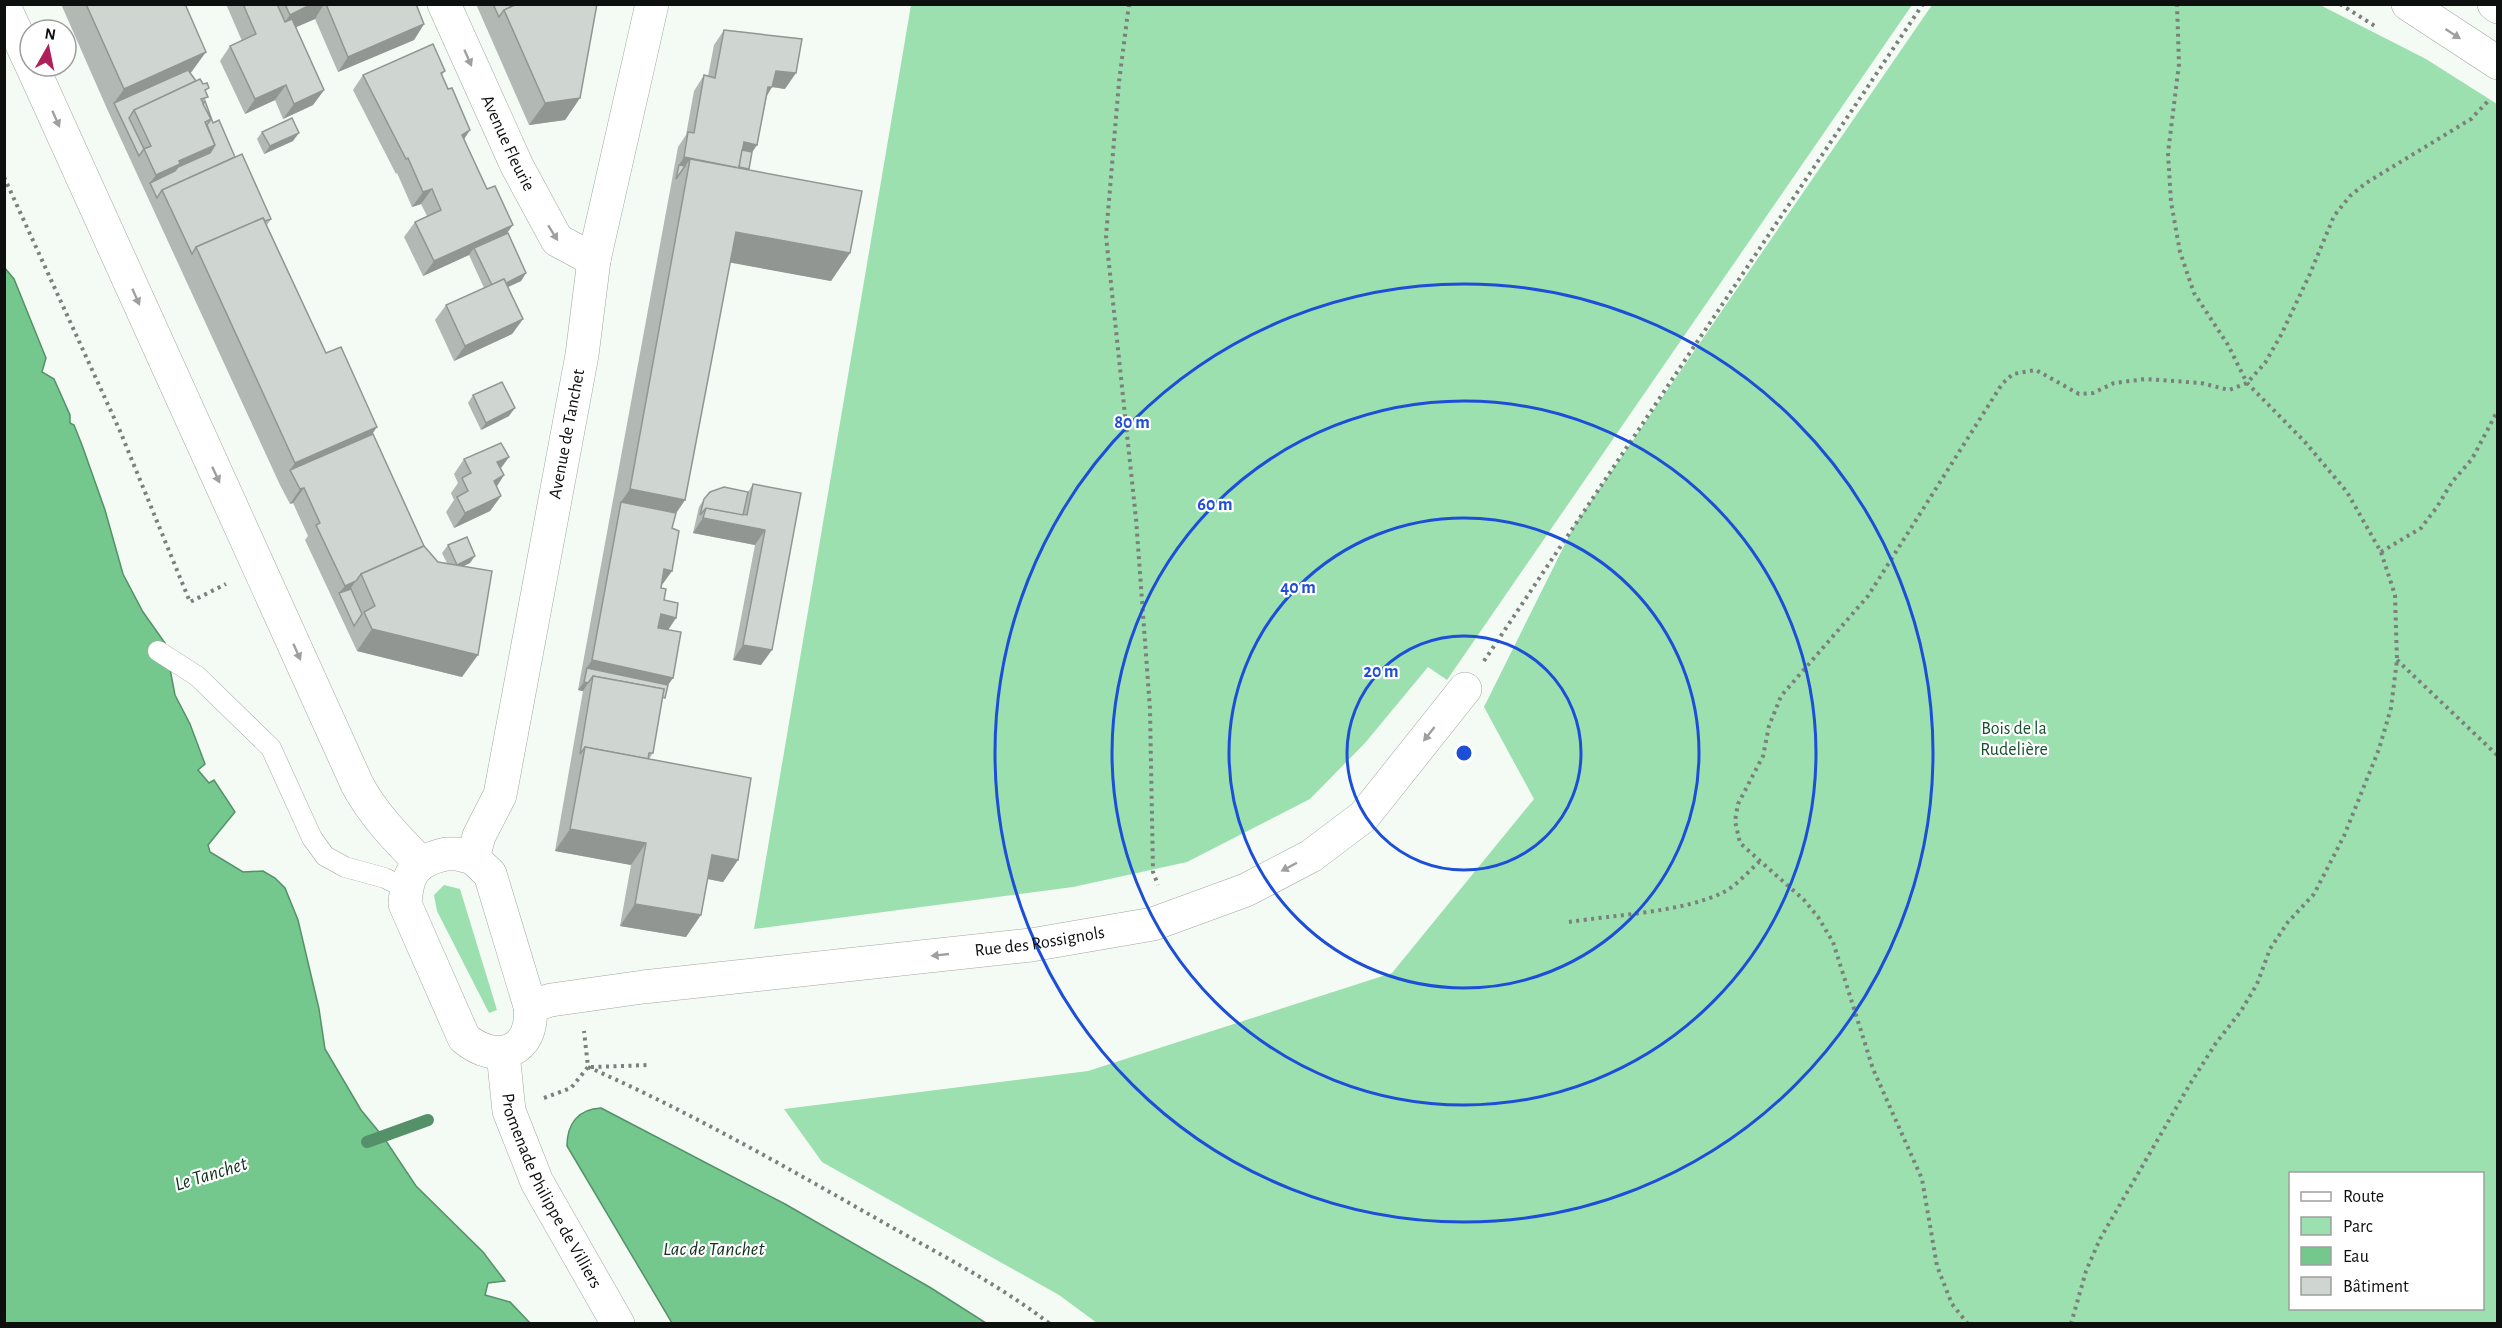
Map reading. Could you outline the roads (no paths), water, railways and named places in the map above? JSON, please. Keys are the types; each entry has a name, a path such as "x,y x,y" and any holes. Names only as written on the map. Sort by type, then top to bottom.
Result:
{"street":[{"name":"Avenue Fleurie","path":"444,4 517,166 557,240 594,260"},
{"name":"Avenue de Tanchet","path":"473,858 479,836 500,795 582,355 594,260 652,4"},
{"path":"2409,4 2498,63"},
{"path":"4,6 18,36"},
{"path":"37,78 357,784 364,797 402,844 413,876 405,904 460,1031 471,1044 503,1053 514,1049 528,1035 532,1022 530,1006 489,874 473,858 446,854 413,876"},
{"name":"Rue des Rossignols","path":"530,1006 551,1000 702,981 1031,945 1153,924 1246,890 1301,861 1364,816 1465,689"},
{"name":"Promenade Philippe de Villiers","path":"503,1053 509,1111 537,1182 618,1323"}],"lane":[{"path":"158,651 197,676 270,748 312,838 324,856 345,867 385,878 413,876"}],"water":[{"path":"4,267 14,279 46,358 42,372 54,379 70,415 70,423 74,425 82,445 105,510 123,574 143,612 165,643 175,695 190,724 205,764 198,770 209,783 214,780 235,812 208,845 210,852 243,872 263,871 285,888 298,920 319,1009 325,1049 361,1110 384,1138 416,1186 483,1252 505,1281 488,1283 485,1295 510,1302 530,1323 5,1323"},
{"name":"Lac de Tanchet","path":"601,1108 785,1204 931,1288 986,1323 672,1323 567,1146 569,1131 575,1119 586,1111"}],"waterway":[{"name":"Le Tanchet","path":"367,1142 428,1120"}],"park label":[{"name":"Bois de la Rudelière","path":"2014,739"}]}
